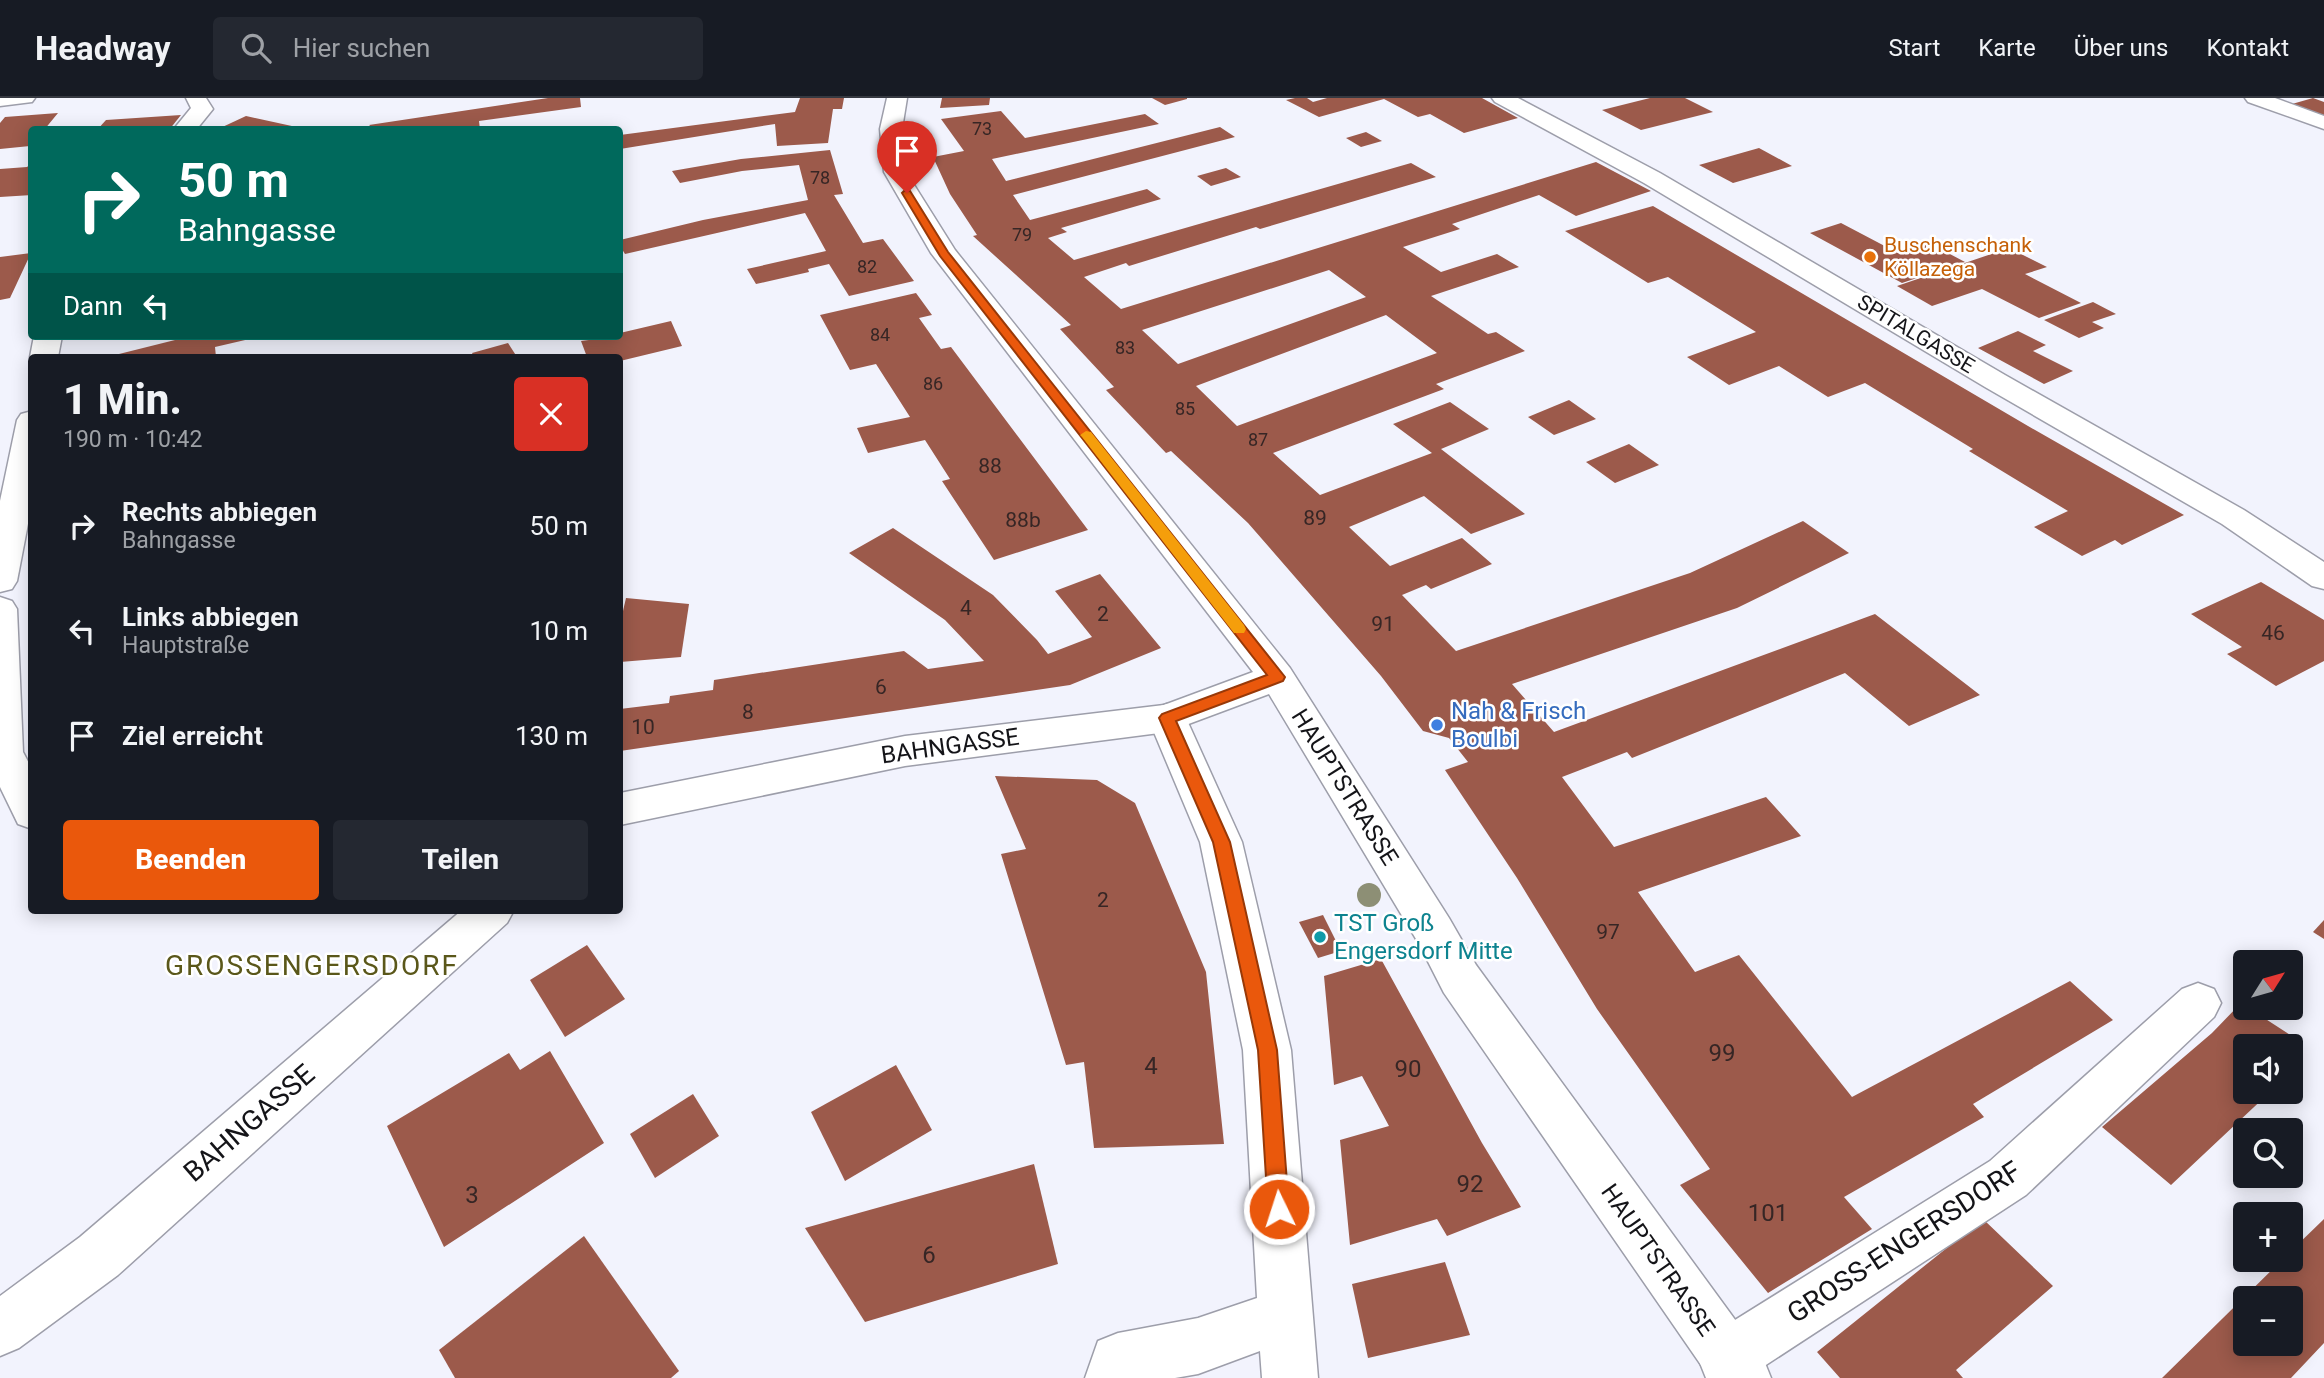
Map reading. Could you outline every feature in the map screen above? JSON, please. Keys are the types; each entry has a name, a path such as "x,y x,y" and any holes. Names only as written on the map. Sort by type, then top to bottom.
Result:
{"street":[{"path":"0,100 25,98"},
{"path":"187,126 202,109 195,98"},
{"name":"HAUPTSTRASSE","path":"897,98 891,129 895,172 944,253 1277,677 1434,931 1460,979 1734,1368"},
{"name":"SPITALGASSE","path":"1502,98 1652,178 1994,381 2233,517 2324,578"},
{"path":"2255,98 2324,123"},
{"path":"0,581 28,439"},
{"path":"0,609 4,752 28,804"},
{"name":"BAHNGASSE","path":"623,808 905,751 1167,718 1277,677"},
{"path":"1167,718 1221,842 1267,1050 1290,1378"},
{"name":"BAHNGASSE","path":"0,1329 99,1256 487,914"},
{"name":"GROSS-ENGERSDORF","path":"1734,1368 2008,1178 2198,1003"},
{"path":"1113,1378 1118,1362 1198,1346 1286,1315"}],"building":[{"path":"548,98 580,98 581,107 479,121 480,126 369,125"},
{"path":"800,98 844,98 842,109 833,109 828,143 777,146 775,124 623,149 623,135 795,112"},
{"path":"942,98 990,98 989,105 940,108"},
{"path":"1152,98 1187,98 1187,99 1165,105"},
{"path":"1307,98 1313,102 1327,98 1482,98 1518,118 1464,133 1430,114 1418,117 1384,99 1319,117 1286,100"},
{"path":"1650,98 1685,98 1713,112 1641,130 1602,110"},
{"path":"2313,98 2324,102 2324,116 2292,104"},
{"path":"1001,111 1025,138 1145,114 1159,124 992,159 1006,181 1220,127 1235,137 1013,195 1030,220 1147,189 1161,199 1061,228 1067,232 1048,238 1074,260 1411,163 1436,177 1084,277 1121,309 1596,162 1651,191 1576,216 1539,195 1452,224 1460,229 1403,247 1441,272 1497,254 1519,267 1431,296 1488,334 1496,332 1525,351 1436,384 1444,389 1273,453 1320,495 1432,453 1393,424 1450,402 1489,429 1441,449 1525,514 1471,534 1424,496 1349,527 1390,566 1462,538 1492,564 1431,589 1426,585 1402,595 1456,651 1690,573 1803,521 1849,553 1737,608 1512,684 1554,732 1875,614 1980,695 1909,726 1845,673 1632,758 1627,752 1562,777 1614,847 1766,797 1801,836 1638,892 1695,972 1739,955 1852,1097 2070,981 2113,1020 1973,1104 1984,1117 1844,1197 1872,1229 1768,1293 1680,1185 1710,1169 1597,1009 1517,878 1445,770 1468,762 1449,738 1423,731 1381,676 1248,523 1171,451 1166,453 1106,390 1114,387 1060,329 1071,325 973,236 977,235 950,194 933,157 964,151 941,119","holes":["1329,270 1366,297 1178,364 1142,330","1386,315 1437,353 1237,426 1196,386"]},
{"path":"58,113 47,126 28,126 28,146 0,149 0,123 5,117"},
{"path":"181,115 172,126 101,126 106,120"},
{"path":"246,116 292,126 225,126"},
{"path":"1366,132 1382,141 1361,147 1346,138"},
{"path":"1759,148 1792,166 1733,183 1699,165"},
{"path":"830,150 843,194 834,195 863,243 883,239 914,281 849,296 829,264 808,269 809,272 756,284 747,269 826,251 805,213 625,254 623,239 703,220 808,200 799,165 742,171 680,183 672,171 741,159"},
{"path":"27,167 28,195 0,197 0,169"},
{"path":"1226,168 1241,177 1211,186 1197,176"},
{"path":"1653,206 2184,515 2122,545 2115,540 2082,556 2034,527 2068,511 1865,383 1828,397 1779,366 1729,385 1687,357 1756,332 1668,277 1648,283 1565,231"},
{"path":"1841,223 1898,253 1929,243 1965,262 1902,283 1810,233"},
{"path":"2009,248 2047,267 2025,274 2081,303 2039,318 1982,289 1932,306 1897,286"},
{"path":"28,253 28,259 10,298 0,300 0,257"},
{"path":"916,293 932,315 919,318 941,349 951,347 1088,530 994,560 942,481 950,479 925,440 868,453 857,428 910,417 876,364 850,370 820,315"},
{"path":"2093,302 2116,314 2092,322 2104,328 2079,338 2044,320"},
{"path":"671,321 682,346 623,360 623,354 586,354 581,341 623,340 623,332"},
{"path":"2018,331 2046,345 2033,351 2073,371 2044,384 1978,348"},
{"path":"175,340 245,340 215,347 216,354 119,354"},
{"path":"508,343 515,354 472,354"},
{"path":"1569,400 1596,419 1554,435 1528,417"},
{"path":"1629,444 1659,465 1615,483 1586,462"},
{"path":"893,528 993,595 1048,654 1092,637 1055,591 1100,574 1161,648 1070,685 623,751 623,709 669,703 670,696 713,690 714,680 904,651 928,669 984,661 945,620 849,553"},
{"path":"2261,582 2324,620 2324,661 2276,686 2227,654 2242,647 2191,614"},
{"path":"626,598 689,604 681,657 623,662 623,611"},
{"path":"995,776 1097,780 1135,803 1206,972 1224,1144 1094,1148 1084,1062 1066,1065 1001,854 1026,849"},
{"name":"TST Groß Engersdorf Mitte","path":"1323,915 1341,951 1318,958 1299,922"},
{"path":"2324,920 2324,939 2313,932"},
{"path":"587,945 625,999 565,1037 530,980"},
{"path":"1381,959 1482,1143 1521,1207 1447,1236 1437,1219 1350,1245 1340,1140 1389,1126 1362,1076 1334,1085 1324,976"},
{"path":"2233,1011 2233,1020 2267,1020 2289,1034 2233,1034 2233,1104 2257,1104 2242,1118 2233,1118 2233,1127 2171,1185 2102,1127 2212,1033"},
{"path":"550,1051 604,1143 444,1247 387,1126 509,1053 520,1070"},
{"path":"896,1065 932,1130 845,1181 811,1112"},
{"path":"693,1094 719,1136 655,1178 630,1134"},
{"path":"1034,1164 1058,1264 865,1322 805,1228"},
{"path":"1983,1219 2053,1286 1956,1370 1963,1378 1840,1378 1817,1352"},
{"path":"2324,1219 2324,1343 2291,1378 2162,1378 2233,1308 2233,1356 2303,1356 2303,1286 2256,1286 2270,1272 2303,1272 2303,1239"},
{"path":"584,1236 679,1371 671,1378 455,1378 439,1350"},
{"path":"1445,1262 1470,1335 1368,1358 1352,1284"}],"slow traffic":[{"path":"1086,435 1239,629"}],"place":[{"name":"Buschenschank Köllazega","path":"1870,257"},
{"name":"Nah & Frisch Boulbi","path":"1437,725"},
{"name":"TST Groß Engersdorf Mitte","path":"1320,937"}],"district":[{"name":"GROSSENGERSDORF","path":"312,965"}],"route":[{"path":"907,193 944,253 1277,677 1167,718 1221,842 1267,1050 1279,1209"}]}
